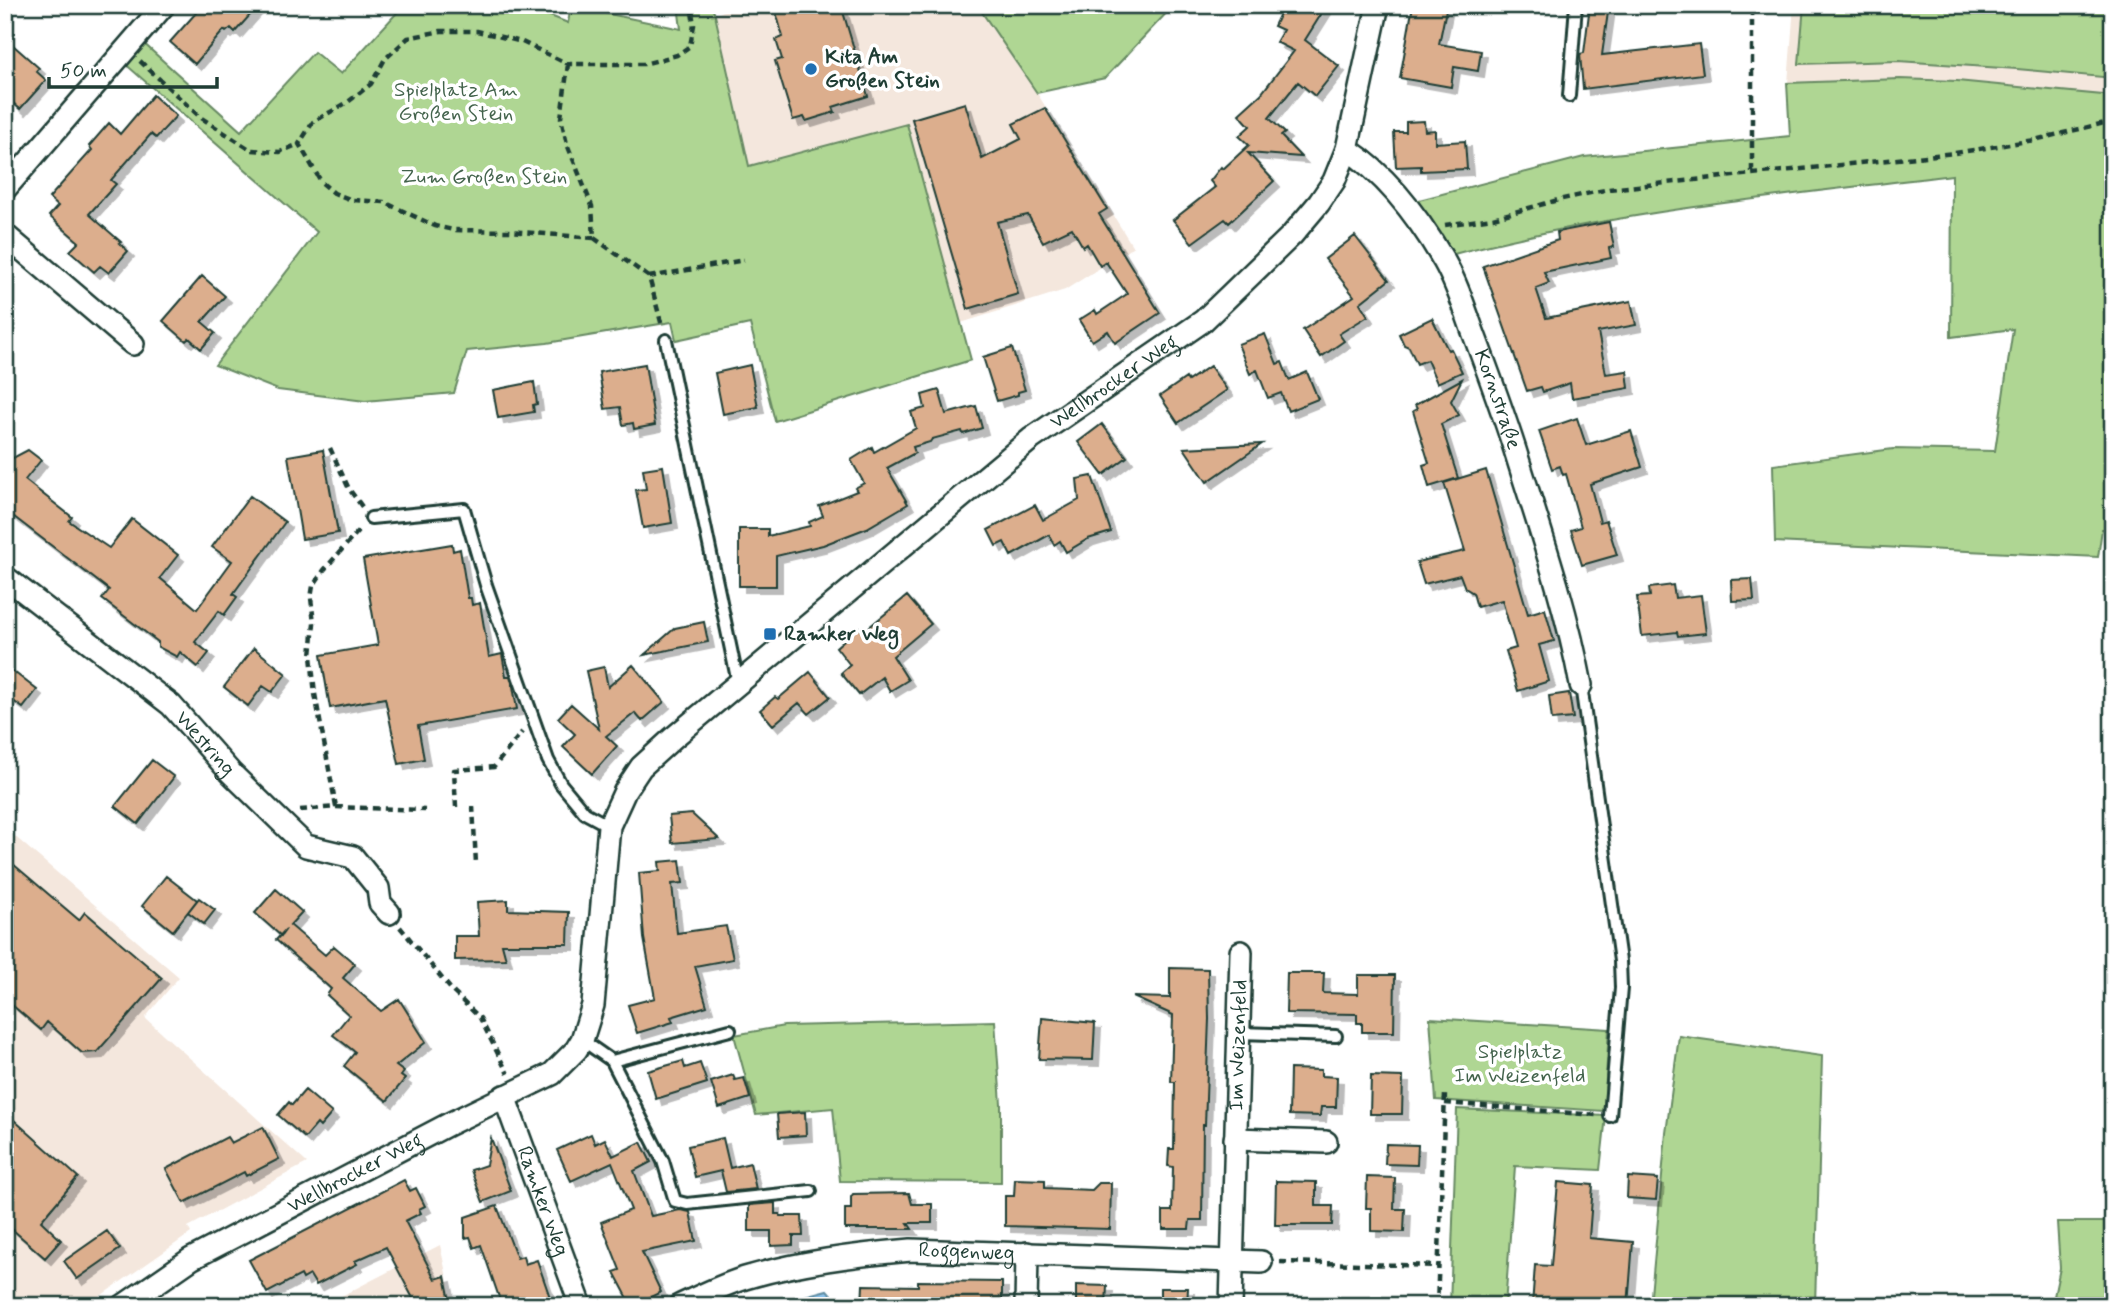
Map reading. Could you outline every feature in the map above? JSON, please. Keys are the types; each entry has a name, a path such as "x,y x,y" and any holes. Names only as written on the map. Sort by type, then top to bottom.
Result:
{"street":[{"path":"5,189 164,5"},
{"name":"Wellbrocker Weg","path":"124,1306 191,1259 510,1093 552,1074 582,1040 593,1005 609,826 625,791 640,767 1031,439 1203,321 1282,244 1319,203 1334,181 1347,149 1378,5"},
{"name":"Kornstraße","path":"1347,149 1364,160 1392,188 1445,262 1499,400 1546,551 1576,657 1581,685"},
{"path":"5,235 133,344"},
{"name":"Westring","path":"5,577 171,705 231,773 306,846 353,858 378,888 380,903 389,913"},
{"name":"Im Weizenfeld","path":"1230,1306 1241,952"},
{"name":"Ramker Weg","path":"510,1093 581,1306"},
{"name":"Im Weizenfeld","path":"1236,1139 1326,1142"},
{"name":"Roggenweg","path":"679,1306 743,1279 827,1260 911,1250 1261,1262"},
{"path":"1026,1306 1027,1253"}],"lane":[{"path":"1570,96 1576,5"},
{"path":"666,340 738,683"},
{"path":"371,518 464,509 486,585 548,760 561,784 585,813 609,826"},
{"path":"1581,685 1620,961 1610,1115"},
{"path":"612,1061 730,1030"},
{"path":"1239,1033 1336,1036"},
{"path":"582,1040 612,1061 663,1161 675,1201 687,1204 811,1191"}],"path":[{"path":"128,49 200,117 251,150 280,152 299,144 313,122 348,102 371,84 385,59 408,38 441,31 477,31 522,42 568,64 644,64 677,55 690,46 694,25 691,5"},
{"path":"1752,5 1752,172"},
{"path":"568,64 561,118 567,144 592,206 594,238"},
{"path":"1423,229 1493,218 1609,188 1955,153 2035,140 2113,121"},
{"path":"299,144 322,183 352,200 384,202 435,226 453,230 510,231 594,238 649,277 666,340"},
{"path":"649,277 744,260"},
{"path":"330,447 349,489 371,518 324,570 313,586 310,598 314,623 312,668 336,807"},
{"path":"456,807 454,770 494,767 523,731 536,727"},
{"path":"473,806 476,864"},
{"path":"271,812 336,807 425,810"},
{"path":"389,913 454,993 480,1018 510,1093"},
{"path":"1437,1306 1445,1094"},
{"path":"1445,1103 1610,1115"},
{"path":"1261,1262 1440,1266"}],"shaded area":[{"path":"735,5 977,5 1037,93 1133,247 1065,290 961,323 907,124 749,166 715,15"},
{"path":"1794,5 2113,5 2113,96 1957,81 1900,79 1788,83"},
{"path":"5,828 179,977 145,1018 307,1163 188,1227 191,1233 86,1306 5,1306"},
{"path":"440,1245 453,1306 322,1306"}],"green space":[{"name":"Zum Großen Stein","path":"404,5 523,5 568,23 571,6 681,29 678,5 711,5 749,166 907,124 971,360 775,421 750,324 676,340 672,322 547,343 467,351 454,393 365,401 278,390 215,365 317,232 123,62 141,41 241,131 314,52 341,74"},
{"path":"977,5 1174,5 1105,78 1037,93"},
{"path":"1804,5 1943,5 2049,12 2050,5 2113,5 2113,78 1898,61 1799,64"},
{"path":"1900,79 1957,81 2113,96 2113,529 2102,529 2098,557 1775,542 1773,465 1893,449 1995,451 2013,329 1951,337 1952,175 1637,216 1450,255 1411,202 1584,157 1790,136 1787,83"},
{"name":"Spielplatz Im Weizenfeld","path":"1430,1018 1609,1029 1604,1111 1436,1100"},
{"path":"995,1021 1001,1104 1001,1182 840,1181 833,1108 756,1115 734,1035 784,1026"},
{"path":"1679,1036 1822,1056 1815,1306 1650,1306 1666,1133"},
{"path":"1457,1109 1606,1116 1600,1170 1515,1166 1505,1306 1450,1306"},
{"path":"2057,1222 2113,1222 2113,1306 2052,1306 2060,1268"}],"water":[{"path":"827,1290 838,1306 768,1306"}],"building":[{"path":"203,5 259,5 235,32 231,28 226,32 224,30 195,64 170,42"},
{"path":"774,5 841,5 868,96 833,107 835,112 806,121 804,117 793,120 775,61 782,59 776,40 783,37"},
{"path":"1284,5 1327,5 1305,40 1339,66 1315,96 1298,82 1269,118 1285,133 1281,136 1301,157 1248,153 1274,181 1229,223 1225,219 1192,243 1173,220 1215,187 1210,181 1221,167 1223,169 1249,145 1239,136 1250,126 1239,114 1261,94 1294,51 1276,42 1283,30 1274,26"},
{"path":"1413,5 1447,5 1439,44 1481,51 1478,71 1454,67 1451,87 1400,78"},
{"path":"1590,5 1609,5 1602,55 1699,44 1703,74 1583,89 1580,54 1584,53"},
{"path":"5,38 39,68 36,71 46,80 20,109 5,96"},
{"path":"153,95 176,116 156,138 151,134 111,180 116,184 89,214 128,251 109,273 100,266 94,272 70,251 79,242 49,216 58,206 49,198 92,150 89,146 109,123 120,134"},
{"path":"965,103 982,159 1021,139 1013,124 1045,108 1107,209 1099,214 1160,313 1115,343 1108,331 1092,341 1079,320 1095,310 1097,314 1127,294 1106,262 1100,266 1087,244 1083,247 1072,228 1043,242 1028,215 997,222 1018,294 968,309 912,119"},
{"path":"1424,121 1425,131 1435,130 1435,143 1465,141 1467,169 1421,171 1421,166 1396,167 1394,132 1406,132 1406,122"},
{"path":"1609,222 1614,247 1609,248 1611,258 1544,272 1549,283 1536,288 1546,318 1631,301 1636,325 1598,332 1606,374 1627,371 1629,388 1572,398 1570,383 1543,392 1541,387 1527,391 1483,266 1558,240 1557,232"},
{"path":"1355,236 1389,280 1360,303 1368,316 1339,334 1344,341 1321,357 1303,330 1354,296 1325,259"},
{"path":"202,276 225,296 202,322 215,333 201,349 189,338 186,341 163,321"},
{"path":"1432,318 1462,372 1437,383 1427,360 1417,364 1399,334"},
{"path":"1265,334 1277,364 1282,362 1289,380 1307,372 1318,399 1288,411 1281,393 1268,398 1257,370 1250,374 1238,344"},
{"path":"1012,348 1025,390 997,401 983,357"},
{"path":"645,364 655,425 634,429 633,423 623,425 620,407 605,409 599,372"},
{"path":"750,365 758,407 723,414 715,373"},
{"path":"1210,366 1227,390 1178,423 1160,396"},
{"path":"1462,379 1451,401 1459,415 1441,424 1458,478 1429,487 1423,465 1429,463 1413,411 1417,409 1415,405"},
{"path":"534,382 537,404 533,405 534,412 498,418 493,390"},
{"path":"939,390 946,414 976,406 982,428 932,439 913,447 915,453 887,468 908,504 867,528 823,545 776,556 776,586 739,586 739,529 768,529 768,536 810,526 809,522 823,516 819,506 857,491 855,488 864,483 851,460 872,447 874,452 916,428 911,412 925,408 922,395"},
{"path":"1577,418 1586,445 1631,431 1642,467 1590,484 1600,522 1606,520 1617,555 1582,565 1571,530 1581,527 1566,474 1563,475 1560,466 1552,469 1539,431"},
{"path":"1102,424 1127,457 1103,475 1078,442"},
{"path":"1262,444 1207,482 1184,448"},
{"path":"28,450 41,460 25,480 72,517 69,521 109,548 132,519 178,555 160,578 197,609 232,561 212,547 250,496 285,522 233,594 237,597 224,615 219,611 195,642 209,653 198,667 180,652 177,657 158,647 158,642 102,599 109,590 5,510 5,462"},
{"path":"323,450 338,533 302,539 288,456"},
{"path":"663,466 672,523 643,528 636,490 646,489 643,469"},
{"path":"1486,470 1528,614 1545,609 1554,641 1539,645 1549,681 1518,691 1506,651 1516,648 1502,600 1477,607 1473,593 1465,588 1460,575 1424,584 1417,562 1465,551 1444,483"},
{"path":"1092,476 1111,532 1088,539 1066,552 1060,541 1054,545 1049,535 1011,556 1004,542 996,546 988,530 1035,505 1043,520 1079,500 1077,479"},
{"path":"452,544 453,551 460,549 468,598 471,598 472,605 480,603 489,657 502,654 506,676 510,676 513,686 517,709 418,726 424,759 399,764 385,698 330,708 321,655 378,645 363,559"},
{"path":"1752,579 1754,600 1732,601 1731,580"},
{"path":"1673,585 1675,598 1701,595 1706,633 1678,636 1677,632 1642,636 1637,597 1650,596 1649,588"},
{"path":"907,596 931,624 893,656 908,680 890,691 882,677 859,695 841,673 850,665 836,647 859,627 863,632"},
{"path":"704,622 708,642 644,655 675,628"},
{"path":"254,648 286,674 272,692 263,686 248,706 224,687"},
{"path":"5,665 37,690 23,708 5,695"},
{"path":"633,665 664,702 642,721 635,713 606,736 617,746 592,774 563,747 575,734 558,718 571,704 599,729 586,671 604,667 608,687"},
{"path":"810,672 830,697 809,714 799,703 773,725 760,710 775,697 778,699"},
{"path":"1569,693 1573,718 1552,720 1549,696"},
{"path":"152,760 174,777 138,824 115,806"},
{"path":"692,814 719,839 672,843 669,816"},
{"path":"680,860 683,883 672,884 677,933 726,926 733,959 695,966 707,1006 671,1017 673,1022 637,1033 628,1005 655,998 644,938 639,873 660,871 659,862"},
{"path":"13,864 79,920 85,912 162,978 97,1052 82,1053 47,1022 41,1030 5,999 5,873"},
{"path":"166,876 197,900 173,931 142,906"},
{"path":"276,889 302,912 290,925 325,955 334,946 355,964 343,978 381,1011 399,999 426,1042 396,1066 404,1072 401,1076 405,1079 387,1101 344,1066 355,1052 333,1035 349,1015 327,995 331,989 276,940 280,935 255,913"},
{"path":"199,898 215,910 204,924 188,912"},
{"path":"508,900 508,910 569,912 568,944 502,944 506,959 455,960 455,936 479,936 477,902"},
{"path":"1170,968 1208,969 1209,1019 1203,1125 1202,1220 1190,1220 1189,1229 1163,1229 1163,1211 1172,1211 1173,1167 1168,1166 1169,1149 1174,1149 1175,1082 1171,1082 1173,1015 1133,997 1170,998"},
{"path":"1287,973 1324,973 1323,993 1358,994 1358,975 1395,975 1394,1032 1362,1032 1362,1023 1357,1023 1357,1014 1286,1013"},
{"path":"1042,1018 1095,1023 1093,1060 1039,1059"},
{"path":"683,1061 685,1068 700,1063 707,1083 656,1099 648,1071"},
{"path":"1290,1069 1321,1070 1321,1076 1337,1077 1336,1107 1321,1107 1320,1116 1289,1115"},
{"path":"733,1075 735,1080 744,1078 750,1098 719,1108 711,1082"},
{"path":"1371,1076 1403,1077 1402,1114 1370,1114"},
{"path":"305,1090 332,1113 320,1127 317,1124 305,1138 278,1115 289,1102 292,1105"},
{"path":"5,1112 78,1177 41,1221 61,1240 45,1258 5,1223"},
{"path":"805,1112 806,1135 779,1137 777,1114"},
{"path":"263,1127 279,1159 246,1176 244,1172 184,1203 166,1169 227,1137 231,1143"},
{"path":"591,1134 595,1144 605,1139 613,1156 641,1142 651,1162 634,1171 651,1216 680,1210 690,1212 696,1241 642,1252 661,1292 632,1306 614,1272 620,1270 601,1222 631,1210 612,1162 571,1181 557,1150"},
{"path":"491,1138 511,1191 483,1202 471,1170 486,1165"},
{"path":"723,1138 730,1168 750,1163 756,1189 726,1192 721,1171 695,1177 688,1146"},
{"path":"1386,1144 1418,1145 1417,1165 1385,1164"},
{"path":"1367,1177 1395,1178 1394,1209 1405,1209 1404,1232 1371,1231 1371,1208 1366,1208"},
{"path":"1628,1177 1658,1179 1656,1200 1627,1198"},
{"path":"1015,1179 1045,1180 1045,1188 1092,1190 1099,1183 1111,1183 1110,1229 1005,1226 1005,1196 1014,1196"},
{"path":"404,1180 410,1191 416,1188 425,1206 419,1209 421,1213 405,1221 435,1279 445,1276 451,1306 417,1306 386,1247 355,1261 357,1264 316,1285 310,1275 303,1279 301,1275 267,1293 249,1260"},
{"path":"1276,1181 1316,1182 1316,1206 1333,1206 1332,1225 1275,1225"},
{"path":"1558,1182 1593,1185 1589,1238 1633,1242 1628,1306 1532,1306 1535,1265 1551,1266"},
{"path":"909,1193 912,1204 932,1204 932,1223 908,1223 912,1229 845,1229 845,1209 851,1209 853,1194"},
{"path":"775,1203 775,1214 802,1216 803,1236 793,1236 793,1245 771,1246 771,1231 749,1231 749,1205"},
{"path":"497,1206 517,1258 523,1256 525,1264 537,1260 553,1306 502,1306 481,1245 474,1248 470,1237 465,1238 465,1217"},
{"path":"107,1231 120,1249 77,1279 64,1261"},
{"path":"918,1281 1002,1282 1002,1306 862,1306 863,1285 918,1286"},
{"path":"1076,1285 1107,1286 1106,1306 1076,1306"},
{"path":"1160,1288 1188,1288 1187,1306 1160,1306"}],"place":[{"name":"Kita Am Großen Stein","path":"811,69"},
{"name":"Ramker Weg","path":"770,634"}],"park label":[{"name":"Spielplatz Am Großen Stein","path":"456,102"}]}
